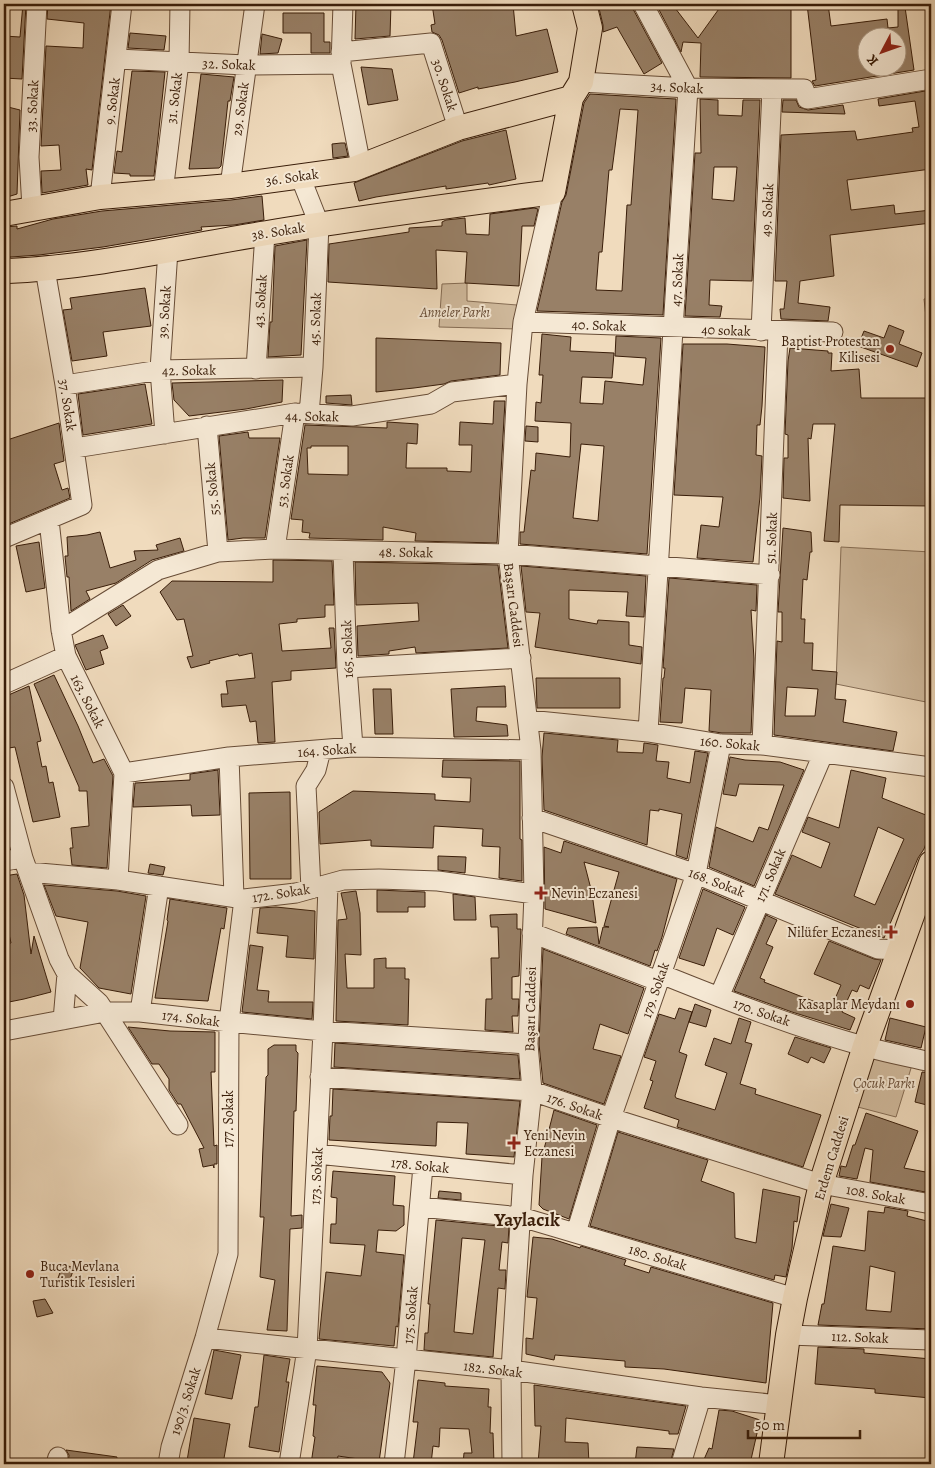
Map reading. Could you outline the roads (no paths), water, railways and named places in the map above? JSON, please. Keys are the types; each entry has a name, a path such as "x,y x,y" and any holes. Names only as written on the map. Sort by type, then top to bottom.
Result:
{"main road":[{"path":"552,192 590,28 584,4"},
{"name":"36. Sokak","path":"4,214 100,197 230,186 346,170 361,166 458,128 576,90"},
{"name":"38. Sokak","path":"4,269 8,271 45,269 319,224 552,192"},
{"name":"Erdem Caddesi","path":"771,1464 788,1335 821,1184 866,1046 931,863"}],"street":[{"name":"33. Sokak","path":"32,208 29,157 37,4"},
{"name":"9. Sokak","path":"100,197 122,4"},
{"name":"31. Sokak","path":"162,192 179,62 180,4"},
{"name":"29. Sokak","path":"230,186 255,4"},
{"path":"343,4 341,58 361,166"},
{"path":"643,4 688,88"},
{"name":"32. Sokak","path":"117,59 246,65 341,58 431,43"},
{"name":"30. Sokak","path":"431,43 458,128"},
{"name":"34. Sokak","path":"576,90 688,88 804,89 807,99 931,80"},
{"name":"47. Sokak","path":"648,732 688,88"},
{"name":"49. Sokak","path":"770,331 772,90"},
{"path":"300,176 319,224"},
{"name":"Başarı Caddesi","path":"512,1464 511,1370 523,1174 532,1091 528,1044 534,894 531,750 508,554 517,384 523,322 552,192"},
{"name":"45. Sokak","path":"302,413 313,367 319,224"},
{"name":"43. Sokak","path":"256,369 265,233"},
{"name":"39. Sokak","path":"165,434 160,370 168,250"},
{"name":"37. Sokak","path":"45,269 75,448 82,504 49,520"},
{"name":"40. Sokak","path":"523,322 674,328"},
{"name":"40 sokak","path":"674,328 833,332"},
{"name":"51. Sokak","path":"762,745 770,575 770,331"},
{"name":"42. Sokak","path":"65,385 160,370 313,367"},
{"name":"44. Sokak","path":"75,448 207,426 302,413 352,416 431,404 452,392 517,384"},
{"name":"53. Sokak","path":"276,549 302,413"},
{"name":"55. Sokak","path":"207,426 218,552"},
{"path":"4,538 49,520"},
{"name":"163. Sokak","path":"49,520 61,630 66,656 124,773 118,880"},
{"name":"48. Sokak","path":"61,630 158,570 218,552 276,549 508,554 770,575"},
{"name":"165. Sokak","path":"343,551 353,748"},
{"path":"4,684 66,656"},
{"path":"348,668 521,658"},
{"name":"160. Sokak","path":"528,720 648,732 721,744 762,745 931,767"},
{"name":"179. Sokak","path":"576,1232 659,977 696,874 721,744"},
{"name":"164. Sokak","path":"124,773 229,757 353,748 531,750"},
{"name":"173. Sokak","path":"289,1464 306,1350 323,1031 319,887 306,786 316,770 321,750"},
{"name":"171. Sokak","path":"719,997 823,754"},
{"name":"177. Sokak","path":"205,1338 228,1254 229,1022 239,898 229,757"},
{"path":"4,787 25,865 59,959 67,974 99,1003 178,1125"},
{"name":"168. Sokak","path":"532,818 696,874 878,949 900,950"},
{"name":"172. Sokak","path":"4,861 239,898 296,893 343,880 379,878 438,880 534,894"},
{"path":"140,1012 159,886"},
{"name":"170. Sokak","path":"532,934 866,1046 931,1062"},
{"path":"63,1020 67,974"},
{"name":"174. Sokak","path":"4,1031 104,1012 140,1012 323,1031 528,1044"},
{"path":"4,1031 4,1037"},
{"name":"176. Sokak","path":"320,1077 532,1091 821,1184"},
{"name":"178. Sokak","path":"317,1154 424,1166 523,1174"},
{"name":"175. Sokak","path":"394,1464 424,1166"},
{"name":"108. Sokak","path":"821,1184 931,1204"},
{"name":"180. Sokak","path":"420,1207 521,1217 795,1298"},
{"name":"112. Sokak","path":"788,1335 931,1340"},
{"name":"182. Sokak","path":"205,1338 511,1370 701,1397 780,1405"},
{"name":"190/3. Sokak","path":"168,1464 171,1446 205,1338"},
{"path":"680,1464 701,1397"}],"place":[{"name":"Baptist Protestan Kilisesi","path":"890,349"},
{"name":"Nevin Eczanesi","path":"541,893"},
{"name":"Nilüfer Eczanesi","path":"891,932"},
{"name":"Kasaplar Meydanı","path":"910,1004"},
{"name":"Yeni Nevin Eczanesi","path":"514,1143"},
{"name":"Buca Mevlana Turistik Tesisleri","path":"30,1274"}],"district":[{"name":"Yaylacık","path":"527,1219"}],"park label":[{"name":"Anneler Parkı","path":"455,312"},
{"name":"Çocuk Parkı","path":"884,1083"}]}
